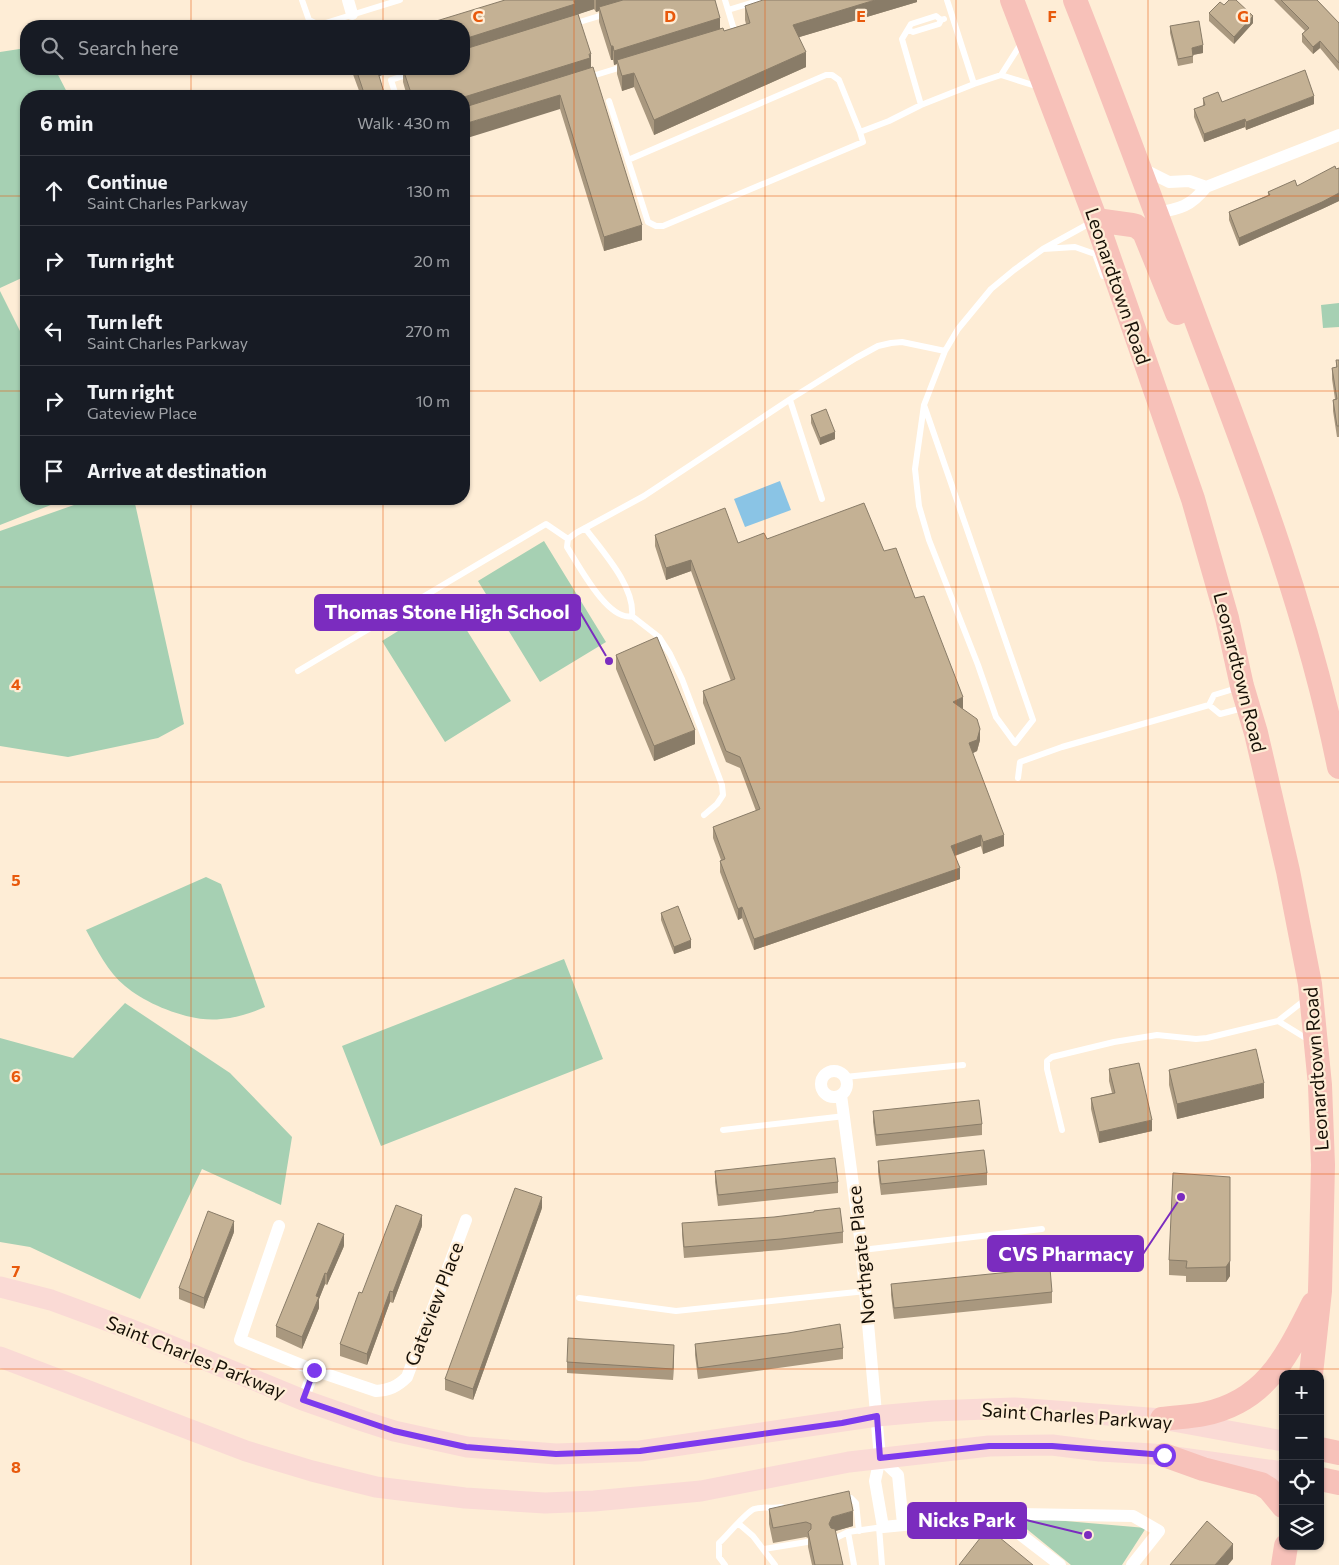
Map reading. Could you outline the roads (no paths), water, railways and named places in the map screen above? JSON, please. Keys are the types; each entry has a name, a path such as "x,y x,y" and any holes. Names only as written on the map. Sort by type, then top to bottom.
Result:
{"highway":[{"name":"Leonardtown Road","path":"1012,0 1096,220 1193,499 1227,618 1288,871 1311,995 1320,1085 1323,1164 1320,1291 1311,1370"},
{"path":"1075,0 1140,167 1269,514 1306,630 1339,767"},
{"path":"1048,97 1080,142 1097,190 1110,206 1156,214"},
{"path":"1096,220 1136,226 1144,232 1200,372 1226,397"},
{"path":"1162,1419 1204,1414 1224,1408 1255,1390 1274,1372 1289,1352 1320,1291"},
{"path":"1324,1450 1339,1453"},
{"path":"1164,1455 1260,1484 1269,1489 1282,1505"},
{"path":"1324,1480 1339,1483"},
{"path":"1284,1565 1286,1550"}],"main road":[{"name":"Saint Charles Parkway","path":"0,1287 51,1300 76,1309 303,1400 394,1431 466,1447 556,1454 640,1451 842,1423 877,1416 933,1411 1014,1408 1162,1419 1279,1440"},
{"name":"Saint Charles Parkway","path":"0,1357 246,1451 312,1471 376,1487 465,1498 545,1503 701,1491 850,1462 989,1446 1052,1446 1164,1455 1279,1471"}],"street":[{"path":"348,0 352,14"},
{"path":"1156,214 1177,210 1190,203 1206,187 1339,135"},
{"path":"1140,167 1169,182 1189,181 1206,187"},
{"path":"835,1071 843,1074 845,1077 846,1091 841,1095 834,1098 826,1095 820,1088 821,1079 827,1072 835,1071"},
{"name":"Northgate Place","path":"841,1095 866,1291 880,1458 875,1481 881,1527"},
{"name":"Gateview Place","path":"314,1370 376,1391 386,1390 401,1383 407,1377 466,1220"},
{"path":"279,1226 240,1340 314,1370 303,1400"},
{"path":"880,1458 898,1475 903,1524"},
{"path":"1009,1515 1021,1535 1060,1565"},
{"path":"881,1527 1009,1515 1133,1516 1159,1531 1132,1565"}],"lane":[{"path":"302,0 309,20"},
{"path":"332,20 400,0"},
{"path":"725,0 735,33 726,36"},
{"path":"728,10 761,0"},
{"path":"946,0 974,84"},
{"path":"568,26 615,12"},
{"path":"921,105 902,45 902,39 911,24 936,16 941,20 952,17"},
{"path":"860,132 889,121 921,105 1001,75 1026,36"},
{"path":"585,78 632,64"},
{"path":"394,90 391,80 408,75"},
{"path":"609,101 628,160 648,222 656,226 663,226 863,142 839,80 832,75 826,75 628,160"},
{"path":"1001,75 1048,97"},
{"path":"924,405 1033,720 1015,743 996,717 978,665 929,540 919,506 915,469 924,405 945,351 958,329 991,289 1043,249 1096,220"},
{"path":"1043,249 1075,247 1095,254 1105,281"},
{"path":"704,815 717,804 723,795 722,785 682,679 670,654 660,637 632,616 620,615 607,606 567,547 568,539 644,496 790,400 878,346 902,342 945,351"},
{"path":"1139,371 1156,394"},
{"path":"790,400 822,499"},
{"path":"298,671 546,524 568,539"},
{"path":"585,528 624,584 631,601 632,616"},
{"path":"1018,778 1020,762 1062,747 1209,705 1214,695 1245,696"},
{"path":"1209,705 1220,714 1245,696"},
{"path":"1062,1130 1047,1069 1047,1061 1052,1057 1114,1042 1156,1035 1196,1039 1207,1038 1278,1021 1311,995"},
{"path":"1278,1021 1316,1044"},
{"path":"845,1077 963,1065"},
{"path":"722,1130 845,1116"},
{"path":"862,1250 1042,1229"},
{"path":"579,1298 676,1311 866,1291"},
{"path":"834,1496 841,1494 851,1498 856,1503 859,1531"},
{"path":"725,1565 719,1557 719,1544 746,1513 753,1510 793,1504"},
{"path":"738,1524 753,1536 776,1565"},
{"path":"834,1539 848,1532 881,1527 882,1565"},
{"path":"848,1532 854,1565"},
{"path":"764,1549 807,1542"}],"water":[{"path":"780,481 791,510 745,527 734,499"}],"place":[{"name":"Thomas Stone High School","path":"609,661"},
{"name":"CVS Pharmacy","path":"1181,1197"},
{"name":"Nicks Park","path":"1088,1535"}]}
